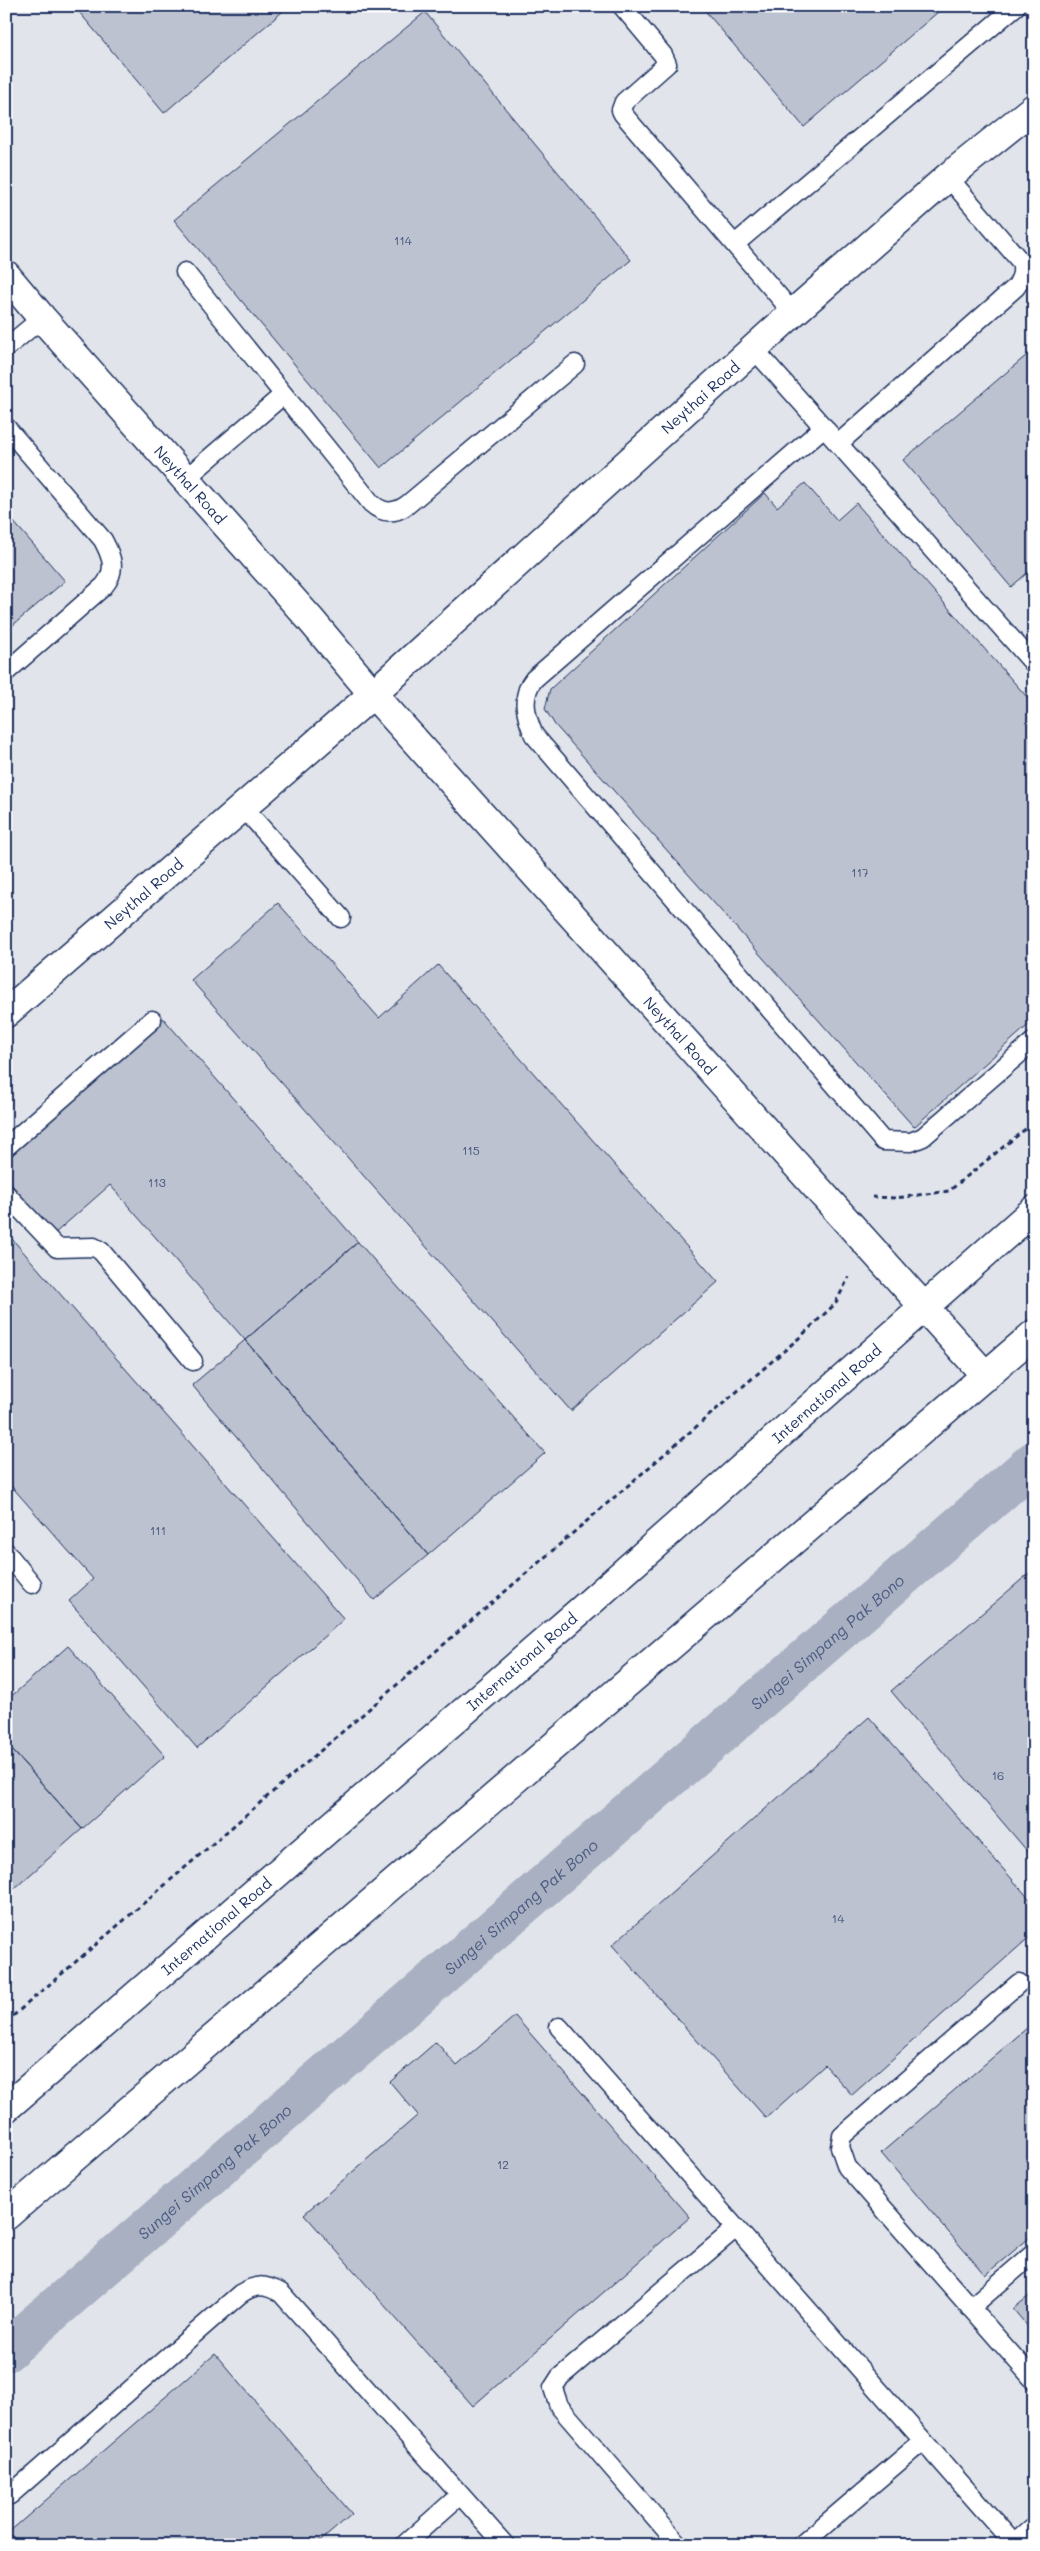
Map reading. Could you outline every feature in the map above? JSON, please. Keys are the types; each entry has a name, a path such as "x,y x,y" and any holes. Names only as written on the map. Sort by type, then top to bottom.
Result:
{"street":[{"name":"Neythai Road","path":"373,694 793,313 948,177 1034,108"},
{"name":"Neythal Road","path":"6,275 373,694 986,1376"},
{"name":"Neythal Road","path":"6,1013 373,694"},
{"name":"International Road","path":"6,2108 580,1611 1034,1210"},
{"path":"6,2216 1034,1334"},
{"path":"1020,2545 1034,2533"}],"lane":[{"path":"622,6 663,55 667,64 624,102 622,110 624,114 793,313"},
{"path":"735,244 1016,6"},
{"path":"839,444 1016,287 1021,278 1023,269 1021,262 948,177"},
{"path":"185,272 371,503 378,509 398,511 575,364"},
{"path":"6,348 42,318"},
{"path":"754,349 1034,664"},
{"path":"184,480 283,394"},
{"path":"6,427 103,540 111,555 113,566 110,579 104,586 6,672"},
{"path":"824,427 534,680 526,695 530,724 534,735 883,1140 911,1142 923,1137 1034,1041"},
{"path":"243,807 342,918"},
{"path":"6,1147 152,1020"},
{"path":"6,1194 58,1248 94,1247 101,1251 193,1361"},
{"path":"6,1552 32,1584"},
{"path":"1019,1983 842,2136 840,2147 847,2167 1034,2380"},
{"path":"559,2027 1015,2545"},
{"path":"680,2545 559,2406 553,2388 560,2378 736,2228"},
{"path":"970,2308 1034,2253"},
{"path":"10,2495 240,2294 254,2286 268,2286 281,2294 504,2545"},
{"path":"801,2545 923,2440"},
{"path":"404,2545 460,2495"}],"path":[{"path":"819,1191 896,1198 949,1191 1034,1122"},
{"path":"6,2022 799,1338 835,1304 866,1243"}],"shaded area":[{"path":"6,6 1034,6 1034,2545 6,2545"}],"building":[{"path":"74,6 289,6 164,113"},
{"path":"701,6 945,6 804,127"},
{"path":"425,12 631,260 381,468 174,220"},
{"path":"1034,349 1034,567 1011,587 903,460"},
{"path":"805,483 837,520 856,503 1034,705 1034,1020 914,1127 555,725 545,709 550,689 765,493 777,507"},
{"path":"6,513 65,581 6,631"},
{"path":"278,903 379,1018 438,965 718,1282 571,1411 191,980"},
{"path":"163,1018 358,1242 245,1340 110,1185 54,1234 6,1178 6,1154"},
{"path":"6,1232 344,1619 197,1748 69,1601 93,1579 6,1480"},
{"path":"358,1242 545,1453 428,1555 245,1340"},
{"path":"245,1340 428,1555 374,1600 192,1385"},
{"path":"1034,1569 1034,1859 891,1691"},
{"path":"68,1646 165,1756 82,1829 6,1743 6,1701"},
{"path":"869,1717 1034,1904 1034,1933 852,2095 825,2065 766,2118 612,1945"},
{"path":"6,1743 82,1829 6,1896"},
{"path":"515,2016 690,2217 473,2406 304,2214 418,2115 390,2082 436,2042 457,2066"},
{"path":"1034,2022 1034,2234 985,2275 881,2153"},
{"path":"1034,2292 1034,2334 1013,2309"},
{"path":"215,2354 352,2514 316,2545 20,2545 9,2532"}],"waterway":[{"name":"Sungei Simpang Pak Bono","path":"6,2351 1034,1462"}]}
